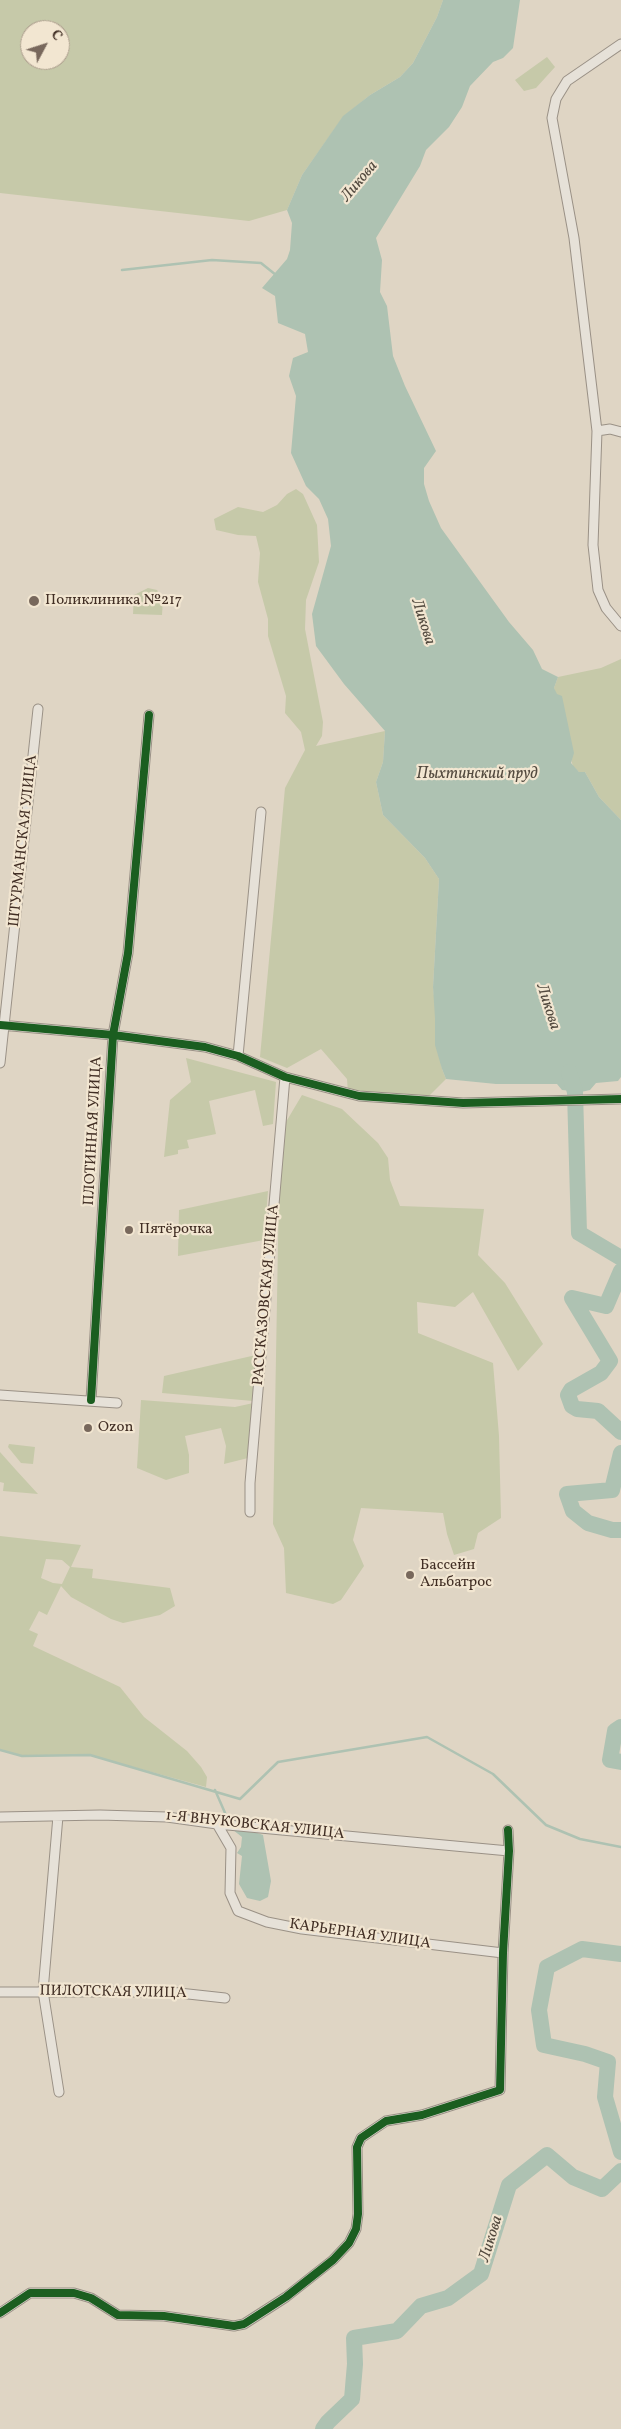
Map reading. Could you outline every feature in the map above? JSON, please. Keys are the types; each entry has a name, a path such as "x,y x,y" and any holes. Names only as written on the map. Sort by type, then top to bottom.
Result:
{"street":[{"path":"621,44 567,81 556,99 552,118 574,238 596,430 593,545 598,590 606,608 621,626"},
{"path":"596,430 610,429 621,432"},
{"name":"ШТУРМАНСКАЯ УЛИЦА","path":"0,1063 2,1025 38,709"},
{"name":"ПЛОТИННАЯ УЛИЦА","path":"91,1400 113,1035 128,953 149,715"},
{"path":"238,1056 261,812"},
{"path":"2,1025 188,1044 238,1056 285,1077 359,1096 463,1103 621,1099"},
{"name":"РАССКАЗОВСКАЯ УЛИЦА","path":"250,1512 250,1483 285,1077"},
{"path":"0,1395 116,1403"},
{"name":"1-Я ВНУКОВСКАЯ УЛИЦА","path":"0,1816 167,1817 217,1824 509,1850"},
{"path":"58,1816 43,1991 59,2092"},
{"name":"КАРЬЕРНАЯ УЛИЦА","path":"217,1824 231,1848 230,1893 238,1911 267,1922 302,1929 503,1953"},
{"path":"0,2313 30,2293 74,2293 91,2298 118,2315 164,2316 234,2326 244,2324 286,2297 332,2260 349,2243 356,2229 358,2214 357,2147 361,2138 386,2121 422,2115 500,2090 503,1953 509,1850 508,1830"},
{"name":"ПИЛОТСКАЯ УЛИЦА","path":"0,1992 170,1992 226,1998"}],"shaded area":[{"path":"0,0 443,0 437,17 413,63 400,77 370,95 343,117 302,175 287,210 249,221 0,193"},
{"path":"547,57 555,67 536,88 524,91 515,80"},
{"path":"296,489 303,494 317,525 319,562 306,600 305,629 323,722 322,736 316,746 385,731 383,762 376,782 383,815 425,858 439,879 433,987 442,1069 446,1079 424,1101 348,1093 347,1079 321,1049 287,1068 260,1057 285,788 305,750 301,732 285,713 286,696 268,636 268,619 258,582 260,553 256,536 238,535 216,530 214,519 238,507 263,512 277,505 287,494"},
{"path":"148,588 157,590 163,599 162,615 133,614 134,595"},
{"path":"621,659 621,820 599,797 585,772 579,772 573,767 554,688 558,677 601,668"},
{"path":"186,1058 276,1082 273,1124 263,1126 255,1090 209,1101 216,1134 187,1140 189,1148 178,1150 178,1154 164,1157 170,1100 191,1082"},
{"path":"302,1095 342,1109 378,1143 388,1158 390,1180 400,1206 484,1209 478,1255 505,1283 543,1344 518,1371 473,1292 455,1307 417,1302 418,1333 493,1363 499,1436 501,1518 478,1533 474,1549 454,1555 443,1513 361,1508 353,1540 364,1566 341,1600 333,1604 286,1593 284,1548 273,1524 280,1132"},
{"path":"268,1191 264,1240 178,1256 179,1210"},
{"path":"256,1355 253,1401 162,1393 164,1376"},
{"path":"141,1400 235,1407 258,1402 252,1457 224,1464 226,1446 221,1428 185,1436 189,1455 189,1473 166,1480 137,1468"},
{"path":"9,1444 35,1447 33,1464 21,1463 8,1447"},
{"path":"0,1452 38,1494 3,1491 4,1483 0,1482"},
{"path":"0,1536 81,1545 71,1567 93,1569 92,1578 170,1588 175,1606 160,1615 123,1623 111,1619 71,1597 61,1586 47,1615 39,1611 29,1630 38,1634 33,1646 120,1687 144,1717 187,1751 201,1767 207,1777 206,1787 90,1755 22,1756 0,1750","holes":["46,1559 62,1560 70,1567 62,1584 53,1583 41,1578"]}],"water":[{"name":"Пыхтинский пруд","path":"443,0 520,0 513,48 503,58 493,62 470,86 462,107 449,127 426,150 420,166 376,238 382,260 380,292 387,306 393,356 436,451 424,468 424,484 441,528 509,622 533,650 542,669 558,677 554,688 557,694 562,696 574,753 571,763 579,772 585,772 599,797 621,820 621,1077 618,1081 596,1083 590,1090 581,1092 562,1090 557,1084 496,1084 446,1079 442,1069 435,1045 433,987 439,879 425,858 383,815 376,782 383,762 385,731 344,684 316,646 312,614 331,546 328,519 319,499 306,486 291,453 296,396 289,376 293,358 308,352 305,334 278,323 275,296 262,288 287,259 290,250 292,223 287,210 302,175 343,116 370,95 400,77 413,63 437,17"},
{"path":"243,1828 263,1835 271,1881 268,1897 260,1901 247,1898 239,1884 242,1856 237,1853 241,1847 242,1837 233,1830"}],"waterway":[{"path":"122,270 212,260 261,263 276,275"},
{"name":"Ликова","path":"569,1072 575,1092 579,1233 621,1258"},
{"name":"Ликова","path":"621,1271 606,1306 572,1298 610,1361 601,1373 571,1390 568,1395 572,1406 577,1409 598,1411 621,1432"},
{"name":"Ликова","path":"621,1453 612,1490 567,1494 573,1511 588,1523 612,1530 621,1530"},
{"name":"Ликова","path":"621,1727 615,1731 610,1760 621,1762"},
{"path":"0,1750 22,1756 90,1755 240,1799 278,1762 427,1737 493,1774 546,1825 580,1839 621,1847"},
{"path":"215,1790 229,1822"},
{"name":"Ликова","path":"621,1954 582,1949 547,1967 539,2010 544,2045 585,2054 608,2062 605,2097 621,2152"},
{"name":"Ликова","path":"323,2429 352,2399 355,2364 354,2338 397,2331 421,2306 448,2298 481,2274 509,2185 547,2155 573,2177 602,2189 621,2171"}],"cycle path":[{"path":"91,1400 113,1035 128,953 149,715"},
{"path":"0,1025 113,1035 205,1047 238,1056 285,1077 359,1096 463,1103 621,1099"},
{"path":"0,2313 30,2293 74,2293 91,2298 118,2315 164,2316 234,2326 244,2324 286,2297 333,2260 349,2243 356,2229 358,2214 357,2147 361,2138 386,2121 422,2115 500,2090 503,1953 509,1851 508,1830"}],"place":[{"name":"Поликлиника №217","path":"34,601"},
{"name":"Пятёрочка","path":"129,1230"},
{"name":"Ozon","path":"88,1428"},
{"name":"Бассейн Альбатрос","path":"410,1575"}]}
